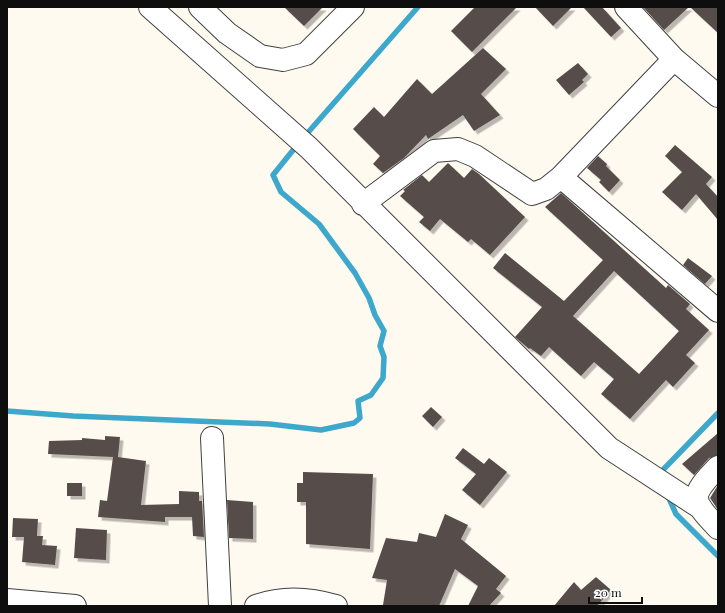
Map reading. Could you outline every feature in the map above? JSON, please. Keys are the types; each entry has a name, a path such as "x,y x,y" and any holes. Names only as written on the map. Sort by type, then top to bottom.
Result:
{"street":[{"path":"150,7 276,117 309,148 363,204 609,448 701,508"},
{"path":"200,7 227,33 260,56 283,60 306,54 353,7"},
{"path":"626,7 674,59 718,96"},
{"path":"363,204 434,151 458,150 475,156 532,194 546,189 561,177 674,59"},
{"path":"561,177 718,310"},
{"path":"212,438 220,606"},
{"path":"718,467 700,485 697,493 697,500 701,508 718,528"},
{"path":"256,606 270,601 294,598 323,602 336,606"},
{"path":"7,600 75,606"}],"building":[{"path":"284,7 323,7 304,26"},
{"path":"475,7 517,7 472,52 451,31"},
{"path":"535,7 572,7 553,26"},
{"path":"583,7 602,7 621,28 611,37"},
{"path":"643,7 689,7 664,30"},
{"path":"690,7 718,7 718,33"},
{"path":"483,48 506,69 481,94 500,115 474,131 463,115 428,139 426,135 404,158 383,173 373,164 380,156 353,129 374,107 384,117 417,79 432,94"},
{"path":"578,63 588,74 582,80 584,82 569,95 556,80"},
{"path":"675,145 712,177 706,184 718,197 718,220 696,194 682,210 662,192 682,172 665,156"},
{"path":"598,156 607,164 606,166 620,180 609,192 599,182 601,180 587,168"},
{"path":"448,163 464,178 472,169 525,217 490,255 471,239 468,242 440,219 430,231 419,222 424,217 400,196 405,191 403,190 422,175 429,182"},
{"path":"561,193 666,288 668,285 690,304 686,309 709,330 686,355 695,363 673,387 666,380 630,419 601,394 614,379 594,362 581,376 549,347 541,356 530,348 529,349 515,337 542,307 493,268 505,253 564,301 603,260 545,207","holes":["614,271 679,331 639,374 573,316"]},
{"path":"688,258 712,276 705,284 683,265"},
{"path":"431,407 442,417 433,427 422,416"},
{"path":"718,433 718,455 709,458 694,475 682,464"},
{"path":"105,436 120,437 118,457 146,461 141,505 179,504 179,491 199,492 199,501 202,501 204,537 193,536 192,517 165,517 165,522 98,517 100,500 107,501 113,457 48,454 49,441 82,440 82,438 105,440"},
{"path":"463,448 484,464 489,458 507,472 480,505 462,490 476,474 455,458"},
{"path":"303,472 373,474 370,549 306,544 306,502 297,502 297,483 303,483"},
{"path":"67,483 82,483 82,496 67,496"},
{"path":"718,485 718,510 710,498"},
{"path":"227,500 253,502 253,539 229,538"},
{"path":"445,514 468,525 461,539 506,576 496,589 501,593 489,606 468,606 478,586 455,569 439,606 383,605 387,580 372,578 386,538 417,542 419,533 436,537"},
{"path":"13,518 38,519 37,536 43,536 42,545 57,546 55,565 22,562 24,537 12,537"},
{"path":"76,528 107,530 106,560 74,558"},
{"path":"596,577 611,590 597,606 554,606 574,582 581,590"}],"waterway":[{"path":"304,137 418,7"},
{"path":"7,411 73,416 270,424 321,430 354,423 360,418 358,401 371,395 383,378 384,357 380,346 384,331 375,315 369,298 355,273 319,224 281,192 273,175 298,144"},
{"path":"658,475 718,413"},
{"path":"667,494 676,514 718,556"}]}
